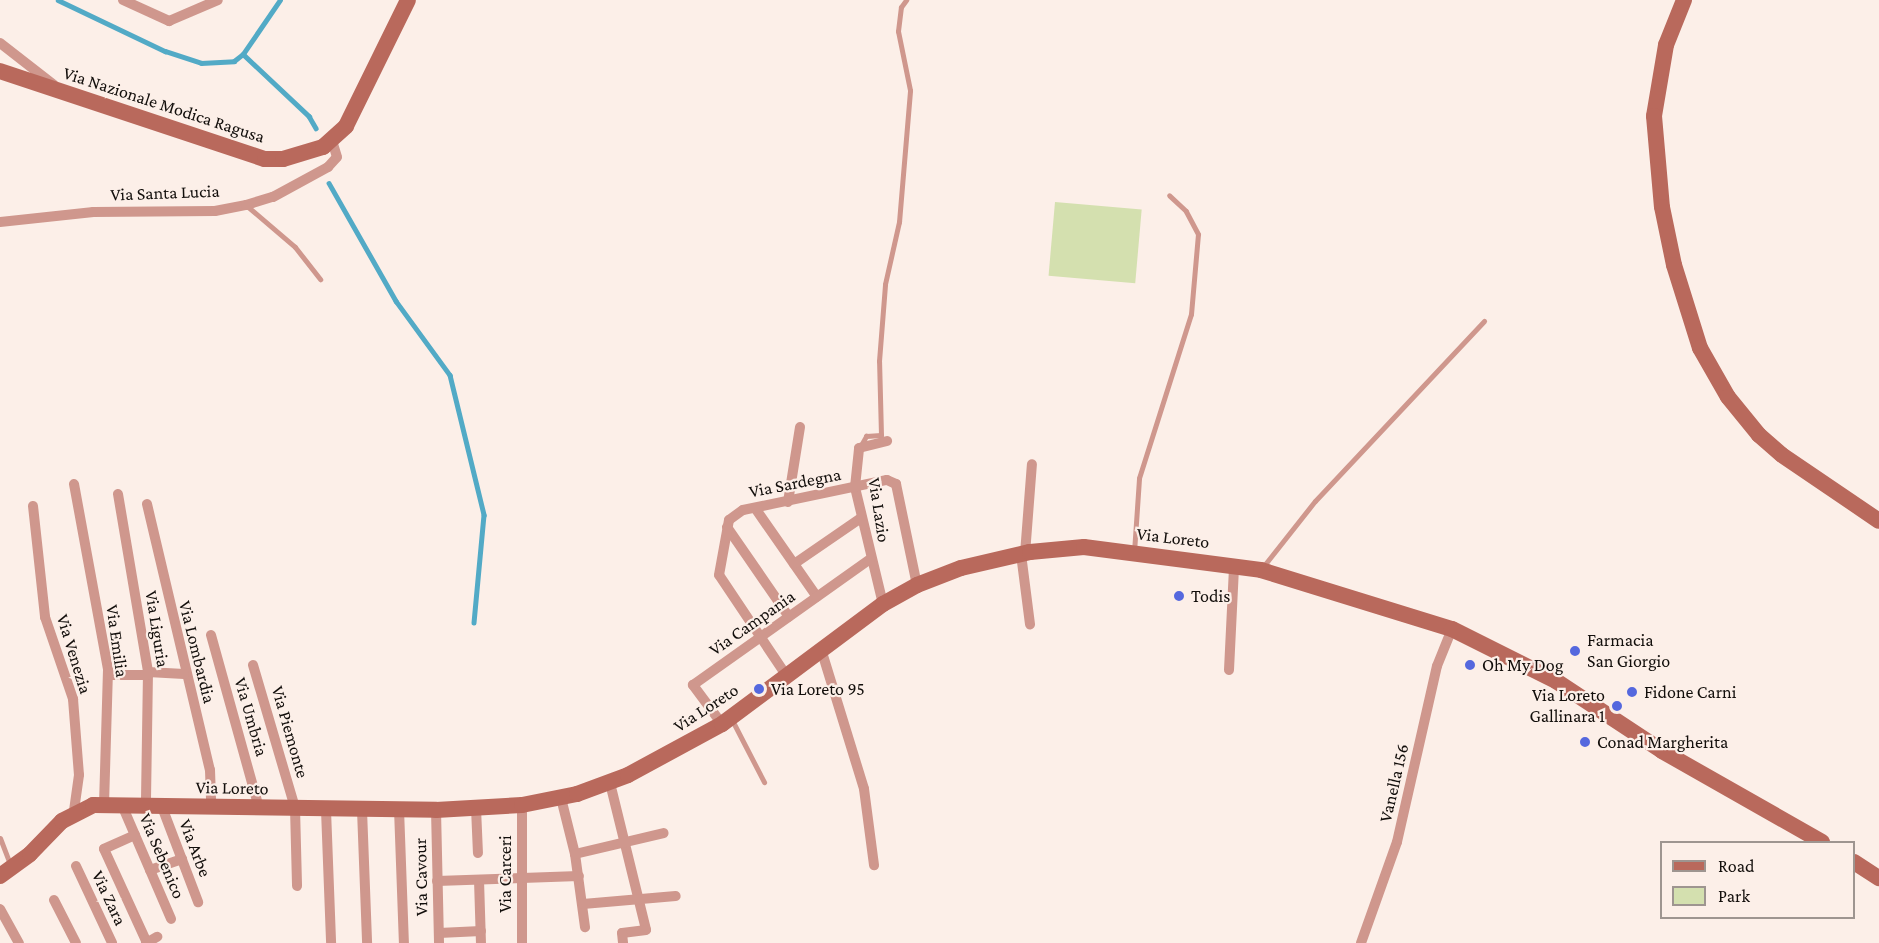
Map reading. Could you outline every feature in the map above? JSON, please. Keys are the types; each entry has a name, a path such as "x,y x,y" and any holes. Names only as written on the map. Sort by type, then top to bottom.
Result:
{"street":[{"path":"123,0 169,21 218,0"},
{"name":"Via Nazionale Modica Ragusa","path":"0,71 265,159 304,155 332,141 357,111 408,0"},
{"path":"1684,0 1666,45 1654,116 1662,207 1674,266 1700,348 1728,397 1759,435 1782,455 1879,521"},
{"path":"0,43 61,91"},
{"name":"Via Santa Lucia","path":"0,222 93,212 215,211 246,205 273,197 328,167 337,157 332,141"},
{"path":"788,502 800,427"},
{"path":"859,448 887,441"},
{"name":"Via Lazio","path":"859,448 855,488 870,559 884,604"},
{"path":"1030,624 1023,554 1032,465"},
{"name":"Via Sardegna","path":"727,527 729,520 743,510 888,480 896,484 917,585"},
{"name":"Via Emilia","path":"74,484 108,675 104,804"},
{"name":"Via Liguria","path":"118,494 148,674 154,807"},
{"name":"Via Lombardia","path":"147,504 184,674 210,770 211,806"},
{"name":"Via Venezia","path":"33,506 45,616 73,699 79,775 74,812"},
{"path":"755,508 817,597"},
{"path":"794,564 861,518"},
{"path":"727,527 719,575 786,675"},
{"path":"727,527 789,617"},
{"name":"Via Loreto","path":"6,872 74,812 104,804 154,807 436,810 522,805 561,798 610,783 680,749 727,721 821,649 884,604 917,585 961,568 1023,554 1084,547 1261,570 1452,629 1556,681 1662,751 1819,841"},
{"name":"Via Campania","path":"727,721 693,685 870,559"},
{"path":"1228,670 1234,566"},
{"name":"Vanella 156","path":"1361,943 1397,842 1437,666 1452,629"},
{"name":"Via Umbria","path":"211,635 259,808"},
{"path":"821,649 864,789 874,865"},
{"name":"Via Piemonte","path":"253,665 295,808 297,886"},
{"path":"108,675 184,674"},
{"path":"610,783 646,930 622,933 623,943"},
{"path":"561,798 575,854 585,927"},
{"name":"Via Sebenico","path":"123,805 171,919"},
{"name":"Via Carceri","path":"522,805 522,943"},
{"name":"Via Arbe","path":"154,807 182,859 198,902"},
{"path":"476,808 478,853"},
{"path":"399,809 404,943"},
{"path":"326,810 332,943"},
{"path":"362,810 367,943"},
{"name":"Via Cavour","path":"436,810 439,938"},
{"path":"575,854 664,832"},
{"path":"135,835 104,849 149,941"},
{"path":"150,870 182,859"},
{"path":"1855,863 1879,878"},
{"name":"Via Zara","path":"76,866 112,943"},
{"path":"437,881 579,876"},
{"path":"478,879 481,943"},
{"path":"583,904 676,896"},
{"path":"54,900 76,943"},
{"path":"0,909 19,943"},
{"path":"439,938 481,931"}],"lane":[{"path":"859,448 866,436 881,435 879,360 885,284 899,222 910,90 898,32 901,7 906,0"},
{"path":"1134,554 1139,478 1191,314 1198,234 1186,211 1169,195"},
{"path":"246,205 295,247 320,279"},
{"path":"1261,570 1315,501 1484,321"},
{"path":"727,721 764,782"},
{"path":"0,838 6,872"}],"green space":[{"path":"1055,202 1142,210 1135,283 1049,276"}],"waterway":[{"path":"58,0 165,51 201,63 234,61 243,54 280,0"},
{"path":"243,54 309,116 316,128"},
{"path":"329,183 396,301 450,375 484,515 474,623"}],"place":[{"name":"Todis","path":"1179,596"},
{"name":"Farmacia San Giorgio","path":"1575,651"},
{"name":"Oh My Dog","path":"1470,665"},
{"name":"Via Loreto 95","path":"759,689"},
{"name":"Fidone Carni","path":"1632,692"},
{"name":"Via Loreto Gallinara 1","path":"1617,706"},
{"name":"Conad Margherita","path":"1585,742"}]}
